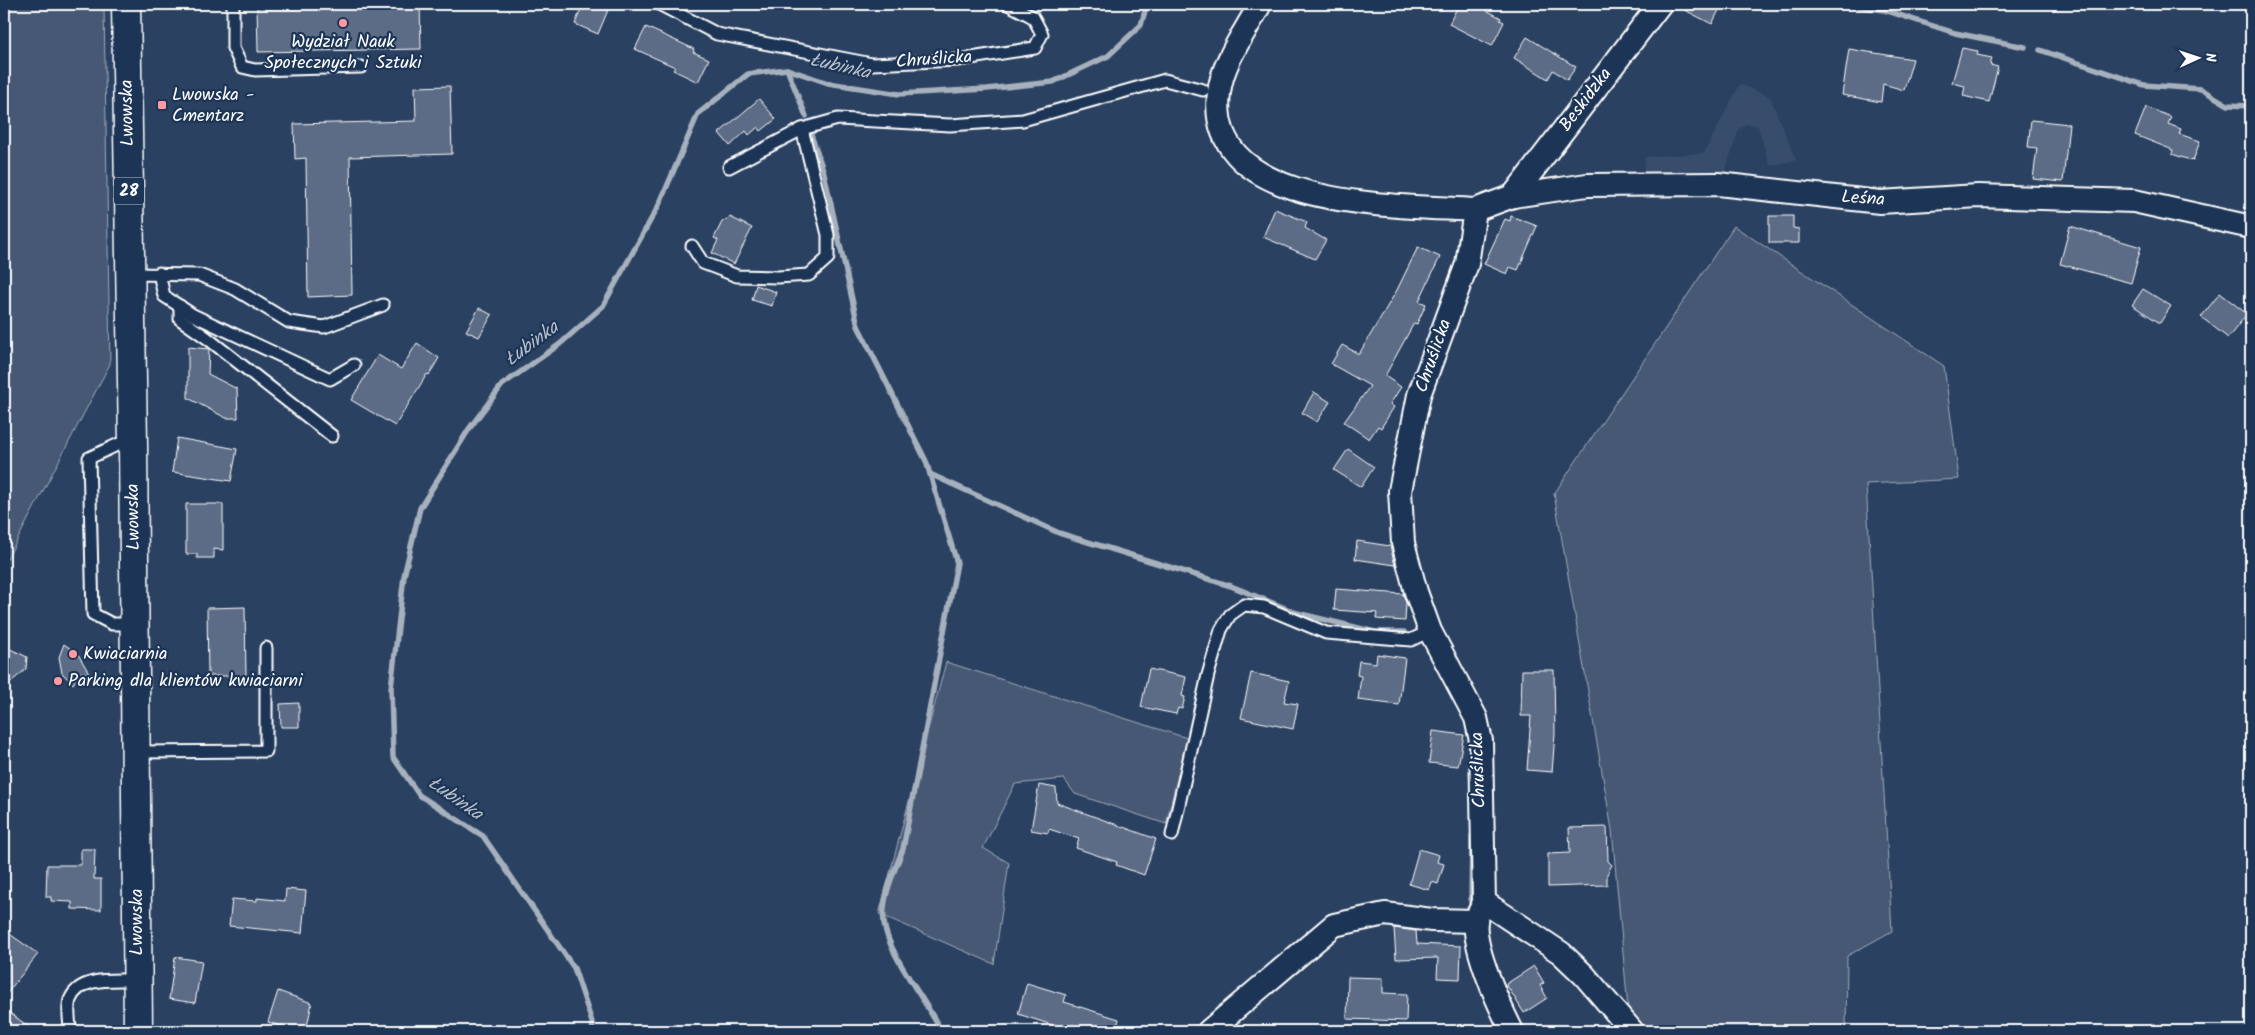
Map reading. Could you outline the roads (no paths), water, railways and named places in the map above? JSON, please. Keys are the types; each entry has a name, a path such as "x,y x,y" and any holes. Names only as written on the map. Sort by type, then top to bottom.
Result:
{"main road":[{"name":"Lwowska","path":"126,4 134,444 138,1031"}],"street":[{"path":"1260,4 1227,65 1218,94 1218,107 1225,138 1237,154 1269,178 1326,198 1351,202 1475,210"},
{"name":"Beskidzka","path":"1513,196 1660,4"},
{"name":"Leśna","path":"1475,210 1513,196 1587,185 1718,184 1880,202 1978,196 2134,202 2251,227"},
{"name":"Chruślicka","path":"1475,210 1467,264 1419,395 1400,491 1403,543 1416,592 1430,631 1476,718 1481,741 1480,950 1493,992 1512,1031"},
{"path":"1209,1031 1334,925 1385,914 1432,920 1480,912 1561,953 1584,975 1632,1031"}],"lane":[{"path":"233,4 233,48 242,67 255,70 361,67"},
{"name":"Chruślicka","path":"659,4 717,34 872,64 958,60 1035,48 1042,34 1033,17 1008,4"},
{"path":"729,167 802,129 838,119 950,126 1023,120 1165,80 1203,90"},
{"path":"692,246 703,263 737,276 778,277 809,275 828,258 828,235 802,129"},
{"path":"159,273 164,296 193,315 330,379 354,365"},
{"path":"131,274 199,275 235,289 289,322 324,327 382,305"},
{"path":"180,306 180,319 332,436"},
{"path":"134,444 119,444 89,458 93,614 112,624 135,624"},
{"path":"1172,835 1208,675 1221,630 1230,615 1244,605 1264,607 1326,632 1411,640 1430,631"},
{"path":"137,752 266,751 266,648"},
{"path":"70,1031 69,1000 79,988 95,981 138,980"}],"waterway":[{"name":"Łubinka","path":"593,1031 592,1022 574,968 483,836 419,795 393,757 391,688 404,576 420,508 469,429 502,385 560,344 603,306 659,205 698,114 748,74 787,69 828,83 899,94 987,89 1053,82 1108,56 1141,25 1147,4"},
{"path":"1843,4 1884,10 1955,33 2025,47"},
{"path":"2040,50 2144,85 2201,89 2228,105 2251,106"},
{"path":"787,69 806,116"},
{"path":"811,135 824,173 858,326 926,461 957,563 903,849 884,904 884,923 887,936 900,964 941,1031"},
{"path":"930,474 1059,533 1231,586 1297,613 1375,632 1404,632"},
{"path":"1471,906 1472,836"}],"place":[{"name":"Wydział Nauk Społecznych i Sztuki","path":"343,23"},
{"name":"Lwowska - Cmentarz","path":"162,105"},
{"name":"Kwiaciarnia","path":"73,654"},
{"name":"Parking dla klientów kwiaciarni","path":"58,681"}]}
